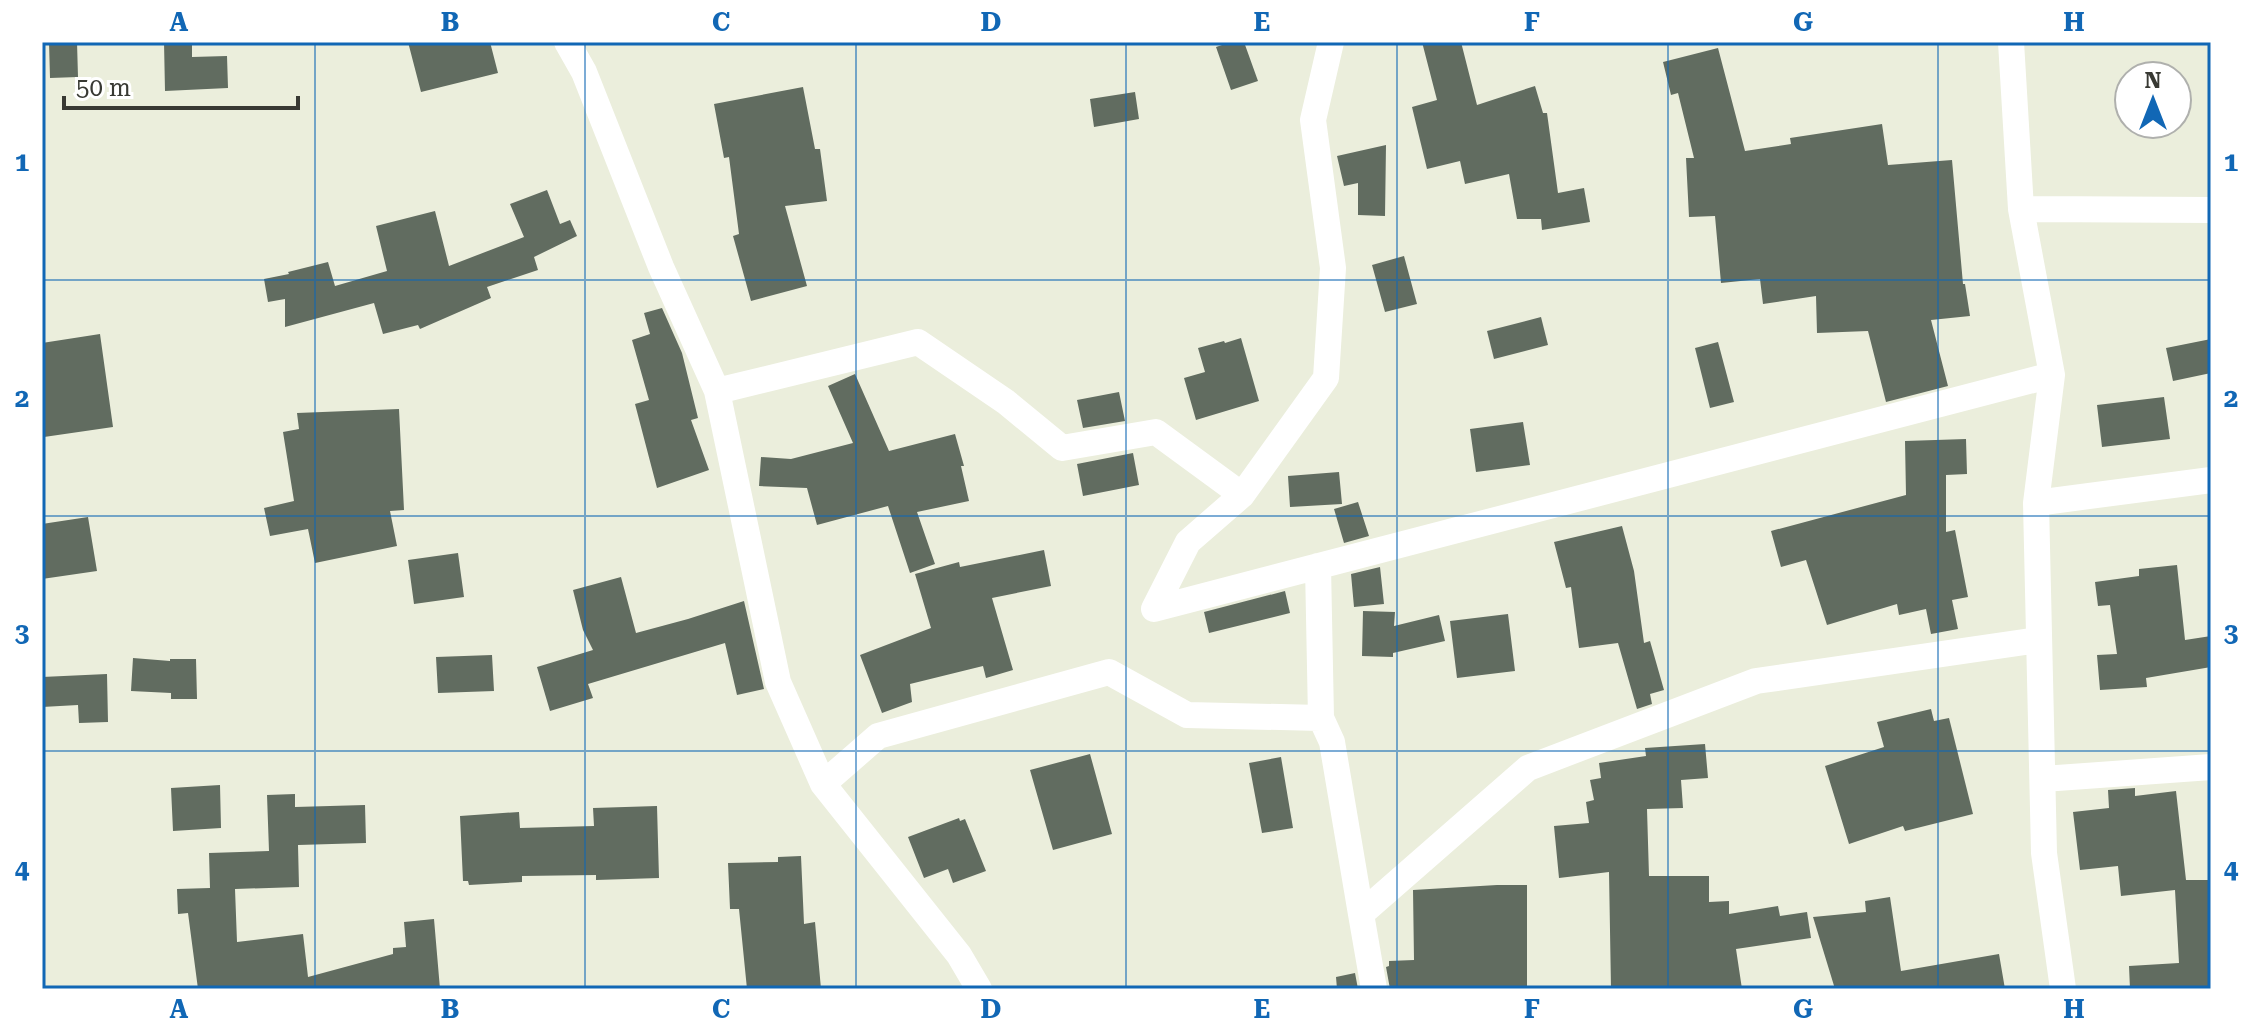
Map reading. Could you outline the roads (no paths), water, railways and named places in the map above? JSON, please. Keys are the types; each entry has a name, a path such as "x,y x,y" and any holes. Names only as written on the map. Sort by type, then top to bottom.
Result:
{"street":[{"path":"567,42 584,72 661,267 717,391 778,682 823,784 959,955 979,989"},
{"path":"1331,42 1313,120 1333,268 1326,378 1242,495 1188,542 1154,609 2052,375"},
{"path":"2011,42 2021,209 2052,375 2036,503 2044,853 2063,989"},
{"path":"2021,209 2211,210"},
{"path":"717,391 918,342 1006,402 1062,448 1156,432 1242,495"},
{"path":"2036,503 2211,480"},
{"path":"1318,566 1321,718 1332,742 1374,989"},
{"path":"1361,914 1528,768 1756,681 2039,640"},
{"path":"823,784 878,736 1109,672 1187,715 1321,718"},
{"path":"2043,779 2211,767"}]}
